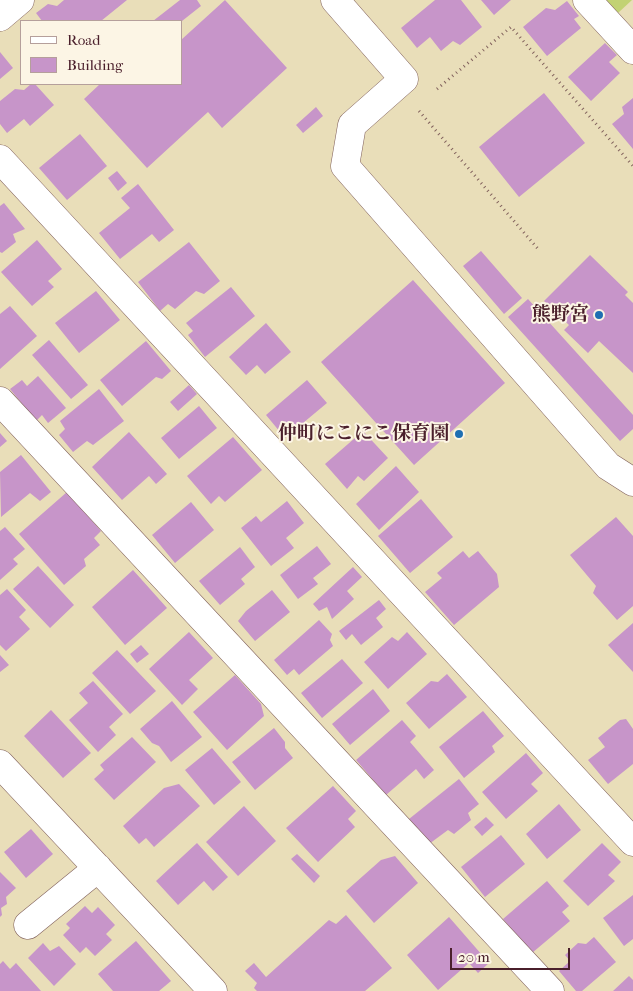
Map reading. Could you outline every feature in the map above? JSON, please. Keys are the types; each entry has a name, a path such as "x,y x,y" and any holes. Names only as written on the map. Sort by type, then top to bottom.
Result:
{"street":[{"path":"0,17 20,0"},
{"path":"335,0 401,82 352,125 345,166 608,466 633,482"},
{"path":"587,0 633,50"},
{"path":"0,159 425,620 633,842"},
{"path":"0,401 550,991"},
{"path":"0,764 212,991"},
{"path":"28,925 98,868"}],"path":[{"path":"401,82 422,84 431,94 511,27 633,166"},
{"path":"401,82 538,250"}],"green space":[{"path":"606,0 632,0 618,13"}],"building":[{"path":"64,0 127,0 102,20 41,20 36,13 48,4 57,6"},
{"path":"180,0 197,0 201,6 182,21 154,20"},
{"path":"225,0 287,68 222,128 208,112 147,168 84,99 99,85 182,85 182,39"},
{"path":"435,0 461,0 482,27 460,45 453,41 441,51 430,37 417,48 401,28"},
{"path":"481,0 511,0 494,15"},
{"path":"567,1 579,16 574,19 581,28 547,56 523,27 546,8 555,10"},
{"path":"605,43 617,55 609,62 620,73 591,101 568,77"},
{"path":"0,52 13,68 0,79"},
{"path":"30,85 36,85 54,105 30,126 24,119 7,133 0,124 0,101 15,89 24,90"},
{"path":"544,93 585,143 519,197 479,147"},
{"path":"633,98 633,149 612,124 624,114 622,107"},
{"path":"316,107 323,116 303,133 296,125"},
{"path":"80,134 107,166 67,200 39,168"},
{"path":"117,171 127,183 118,191 108,178"},
{"path":"138,184 174,230 159,242 152,234 120,259 99,233 130,208 121,198"},
{"path":"4,203 25,229 13,234 16,242 2,253 0,252 0,206"},
{"path":"37,240 62,269 48,281 54,287 32,306 1,272"},
{"path":"189,242 220,281 204,294 196,291 175,309 168,304 160,311 138,282"},
{"path":"481,251 522,298 504,314 463,266"},
{"path":"590,255 628,292 625,295 633,303 633,373 599,341 588,353 564,330 569,325 544,301"},
{"path":"413,280 505,383 414,465 321,362"},
{"path":"231,287 255,316 205,357 188,335 193,331 186,323"},
{"path":"96,291 120,320 79,353 55,323"},
{"path":"528,299 633,415 633,429 620,441 508,317"},
{"path":"10,306 37,336 0,369 0,314"},
{"path":"266,323 291,352 265,374 257,365 246,375 229,357"},
{"path":"49,340 88,385 71,399 32,355"},
{"path":"146,341 171,371 162,379 156,377 122,406 100,380"},
{"path":"38,376 66,408 48,423 42,415 36,421 10,389 22,380 27,386"},
{"path":"307,380 327,403 285,438 266,415"},
{"path":"189,385 197,394 178,411 170,402"},
{"path":"99,389 124,421 93,445 87,441 73,452 59,435 65,429 60,421"},
{"path":"199,406 217,428 179,459 161,438"},
{"path":"363,431 388,458 364,481 358,476 347,489 325,464"},
{"path":"129,432 167,474 156,484 149,476 122,500 92,467"},
{"path":"0,433 7,441 0,447"},
{"path":"233,437 262,470 225,502 219,496 211,504 187,476"},
{"path":"21,455 51,492 40,501 30,493 1,517 0,472"},
{"path":"396,466 419,492 379,530 356,504"},
{"path":"67,492 101,531 94,538 100,545 84,559 86,566 64,585 19,534"},
{"path":"421,499 453,537 410,573 378,536"},
{"path":"287,501 304,523 286,538 294,548 271,566 241,528 256,516 261,522"},
{"path":"191,502 214,530 175,563 152,535"},
{"path":"616,517 633,536 633,606 617,620 593,593 596,586 570,555"},
{"path":"5,527 25,549 13,559 18,564 0,580 0,531"},
{"path":"317,546 331,564 313,578 318,584 298,599 280,575"},
{"path":"240,547 255,567 241,579 245,584 220,605 199,581"},
{"path":"463,551 469,558 478,551 497,574 499,587 454,625 425,592 442,578 437,573"},
{"path":"38,566 74,605 50,628 13,589"},
{"path":"353,567 362,577 347,591 354,599 332,619 327,607 319,611 313,604"},
{"path":"133,570 167,608 125,645 92,607"},
{"path":"7,589 26,610 19,617 30,629 6,651 0,645 0,595"},
{"path":"272,590 290,612 255,641 238,621 246,611"},
{"path":"379,600 386,609 376,618 383,627 361,645 352,634 346,640 339,631"},
{"path":"319,620 332,634 330,640 333,646 299,675 294,669 287,675 274,660"},
{"path":"633,623 633,672 608,645"},
{"path":"189,632 213,658 189,680 198,689 182,705 149,669"},
{"path":"407,632 427,654 388,689 364,662 392,637 398,641"},
{"path":"141,645 149,654 137,663 130,654"},
{"path":"117,650 156,691 130,714 92,673"},
{"path":"0,655 9,665 0,672"},
{"path":"342,659 363,683 322,718 301,693"},
{"path":"447,674 467,697 429,729 406,703 431,681 438,682"},
{"path":"235,675 261,704 264,716 227,750 193,712"},
{"path":"93,681 123,714 109,727 116,735 98,752 69,720 88,703 79,693"},
{"path":"373,689 390,711 350,745 332,724"},
{"path":"172,701 202,737 171,762 159,746 152,743 140,729"},
{"path":"51,710 91,753 63,778 24,736"},
{"path":"483,711 504,736 492,746 495,752 464,778 439,747"},
{"path":"626,719 633,729 633,764 608,784 588,760 605,747 598,738 620,720"},
{"path":"402,720 416,736 410,742 434,770 424,779 416,769 386,795 356,760"},
{"path":"274,728 285,742 285,748 293,758 255,790 232,762"},
{"path":"132,737 156,762 114,800 94,779 104,770 100,765"},
{"path":"212,748 241,782 214,805 185,770"},
{"path":"526,753 543,773 531,784 538,791 506,819 482,792"},
{"path":"459,779 479,804 468,813 471,820 454,834 448,830 429,844 409,819"},
{"path":"179,784 200,806 154,847 146,838 139,844 123,826 164,788"},
{"path":"333,786 356,811 348,819 355,827 318,862 286,828"},
{"path":"559,804 581,830 547,859 526,834"},
{"path":"244,806 276,841 238,876 206,842"},
{"path":"486,817 494,825 482,836 474,827"},
{"path":"31,829 53,854 26,878 4,852"},
{"path":"501,835 525,864 485,897 461,867"},
{"path":"197,843 228,877 213,891 204,881 178,905 156,881"},
{"path":"602,843 621,862 608,875 615,881 588,906 563,881"},
{"path":"297,854 320,876 314,883 291,859"},
{"path":"395,856 418,883 374,923 346,891 381,860"},
{"path":"0,872 16,888 6,897 7,904 1,908 2,915 0,917"},
{"path":"547,881 569,906 562,912 570,921 532,953 503,919"},
{"path":"633,895 633,939 624,946 603,918"},
{"path":"85,906 92,913 98,907 115,925 106,934 112,940 95,956 86,947 80,953 63,935 70,928 66,924"},
{"path":"346,915 392,968 365,991 257,991 254,988 257,983 245,971 254,963 266,977 329,920 336,924"},
{"path":"449,917 489,963 478,973 469,963 438,990 407,955"},
{"path":"594,937 616,962 582,991 576,991 559,971 570,961 565,955 578,943 586,944"},
{"path":"136,941 171,981 159,991 113,991 98,974"},
{"path":"43,943 50,951 59,946 76,964 54,986 28,958"},
{"path":"3,961 10,969 16,963 41,991 0,991 0,964"},
{"path":"629,976 633,980 633,991 613,991"}],"place":[{"name":"熊野宮","path":"599,315"},
{"name":"仲町にこにこ保育園","path":"459,434"}]}
